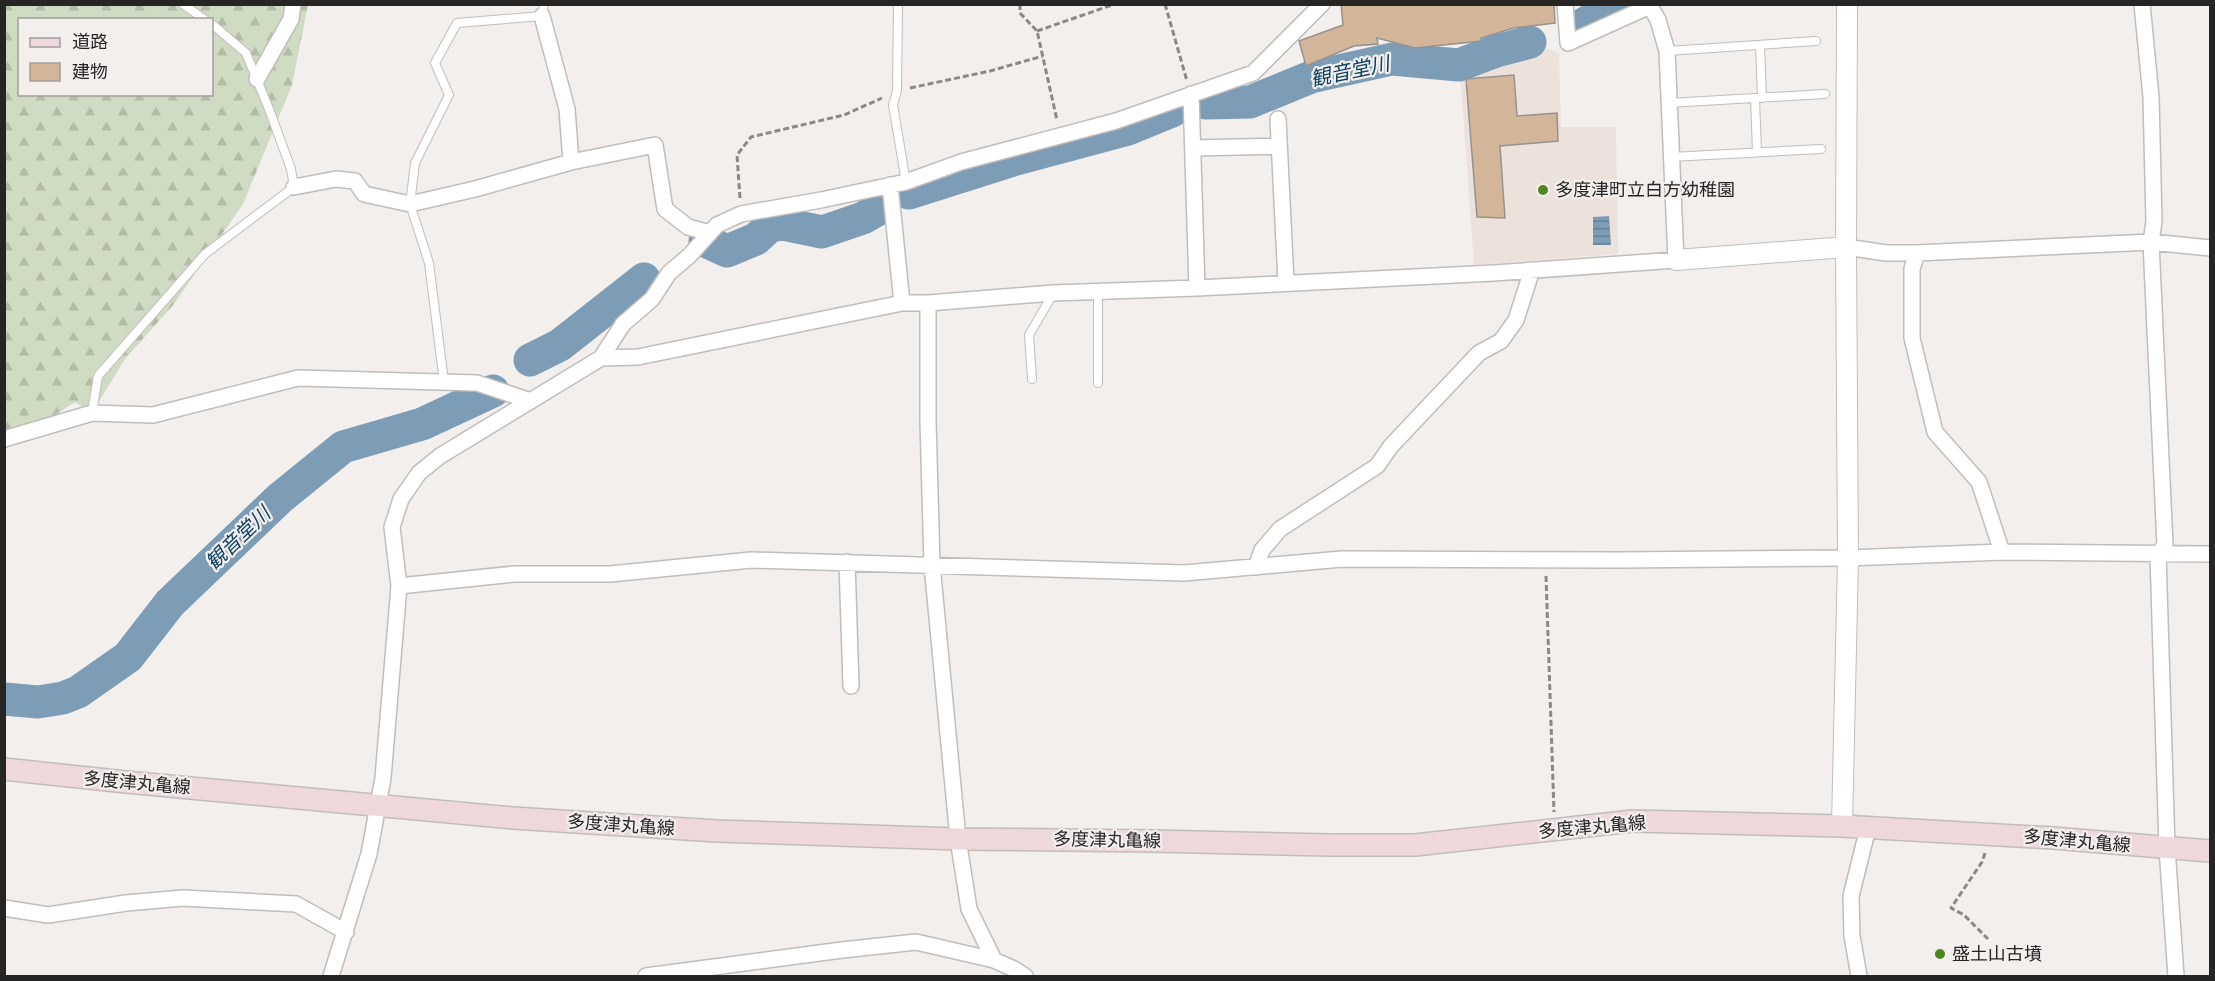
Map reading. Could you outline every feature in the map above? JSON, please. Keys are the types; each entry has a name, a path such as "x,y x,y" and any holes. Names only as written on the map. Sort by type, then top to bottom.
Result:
{"main road":[{"name":"多度津丸亀線","path":"4,769 513,818 717,831 958,839 1415,845 1633,821 1842,826 1992,834 2211,851"}],"street":[{"path":"257,79 291,19 293,4"},
{"path":"331,976 369,854 379,806 399,586 392,527 401,499 419,473 440,456 601,358 623,324 652,299 669,273 689,256 717,225 741,214 906,182 961,162 1116,120 1253,73 1322,4"},
{"path":"1565,4 1568,43 1650,6 1658,20 1667,51 1676,260"},
{"path":"1842,826 1848,558 1847,4"},
{"path":"2142,4 2151,97 2154,221 2151,242 2165,545 2158,554 2167,848 2176,976"},
{"path":"543,10 567,109 571,162"},
{"path":"1191,94 1197,288"},
{"path":"1278,119 1286,283"},
{"path":"294,187 336,179 355,181 364,194 410,204 475,189 571,162 655,145 665,209 688,226 710,233"},
{"path":"1193,148 1280,146"},
{"path":"890,185 902,303"},
{"path":"601,358 638,357 902,303 1053,293 1197,288 1532,270 1846,247 1886,253 1917,254 2151,242 2211,248"},
{"path":"1917,254 1912,269 1912,338 1935,432 1979,482 2002,552"},
{"path":"1256,567 1262,550 1280,529 1377,466 1391,446 1479,353 1501,341 1515,320 1532,270"},
{"path":"928,303 928,421 932,565 958,839 969,909 994,960"},
{"path":"4,439 93,413 153,415 298,378 477,383 531,401"},
{"path":"399,586 514,574 610,574 751,560 1184,573 1342,559 1848,558 2002,552 2211,554"},
{"path":"847,562 851,686"},
{"path":"1859,976 1852,936 1851,896 1868,828"},
{"path":"4,908 48,915 126,903 183,898 296,904 346,932"},
{"path":"646,976 916,942 994,960 1025,976"}],"lane":[{"path":"183,4 202,18"},
{"path":"898,4 897,91 893,105 906,182"},
{"path":"444,382 429,263 410,204 415,163 449,95 435,63 457,23 543,10"},
{"path":"93,413 98,376 205,254 294,187 291,169 246,53 213,25"},
{"path":"1667,51 1816,41"},
{"path":"1757,152 1760,45"},
{"path":"1669,103 1825,94"},
{"path":"1671,157 1821,149"},
{"path":"1098,292 1098,383"},
{"path":"1032,379 1029,335 1053,293"}],"path":[{"path":"1020,4 1020,13 1037,31 1060,135"},
{"path":"1037,31 1115,4"},
{"path":"1165,4 1191,94"},
{"path":"741,214 737,155 751,137 844,115 897,91 1043,56"},
{"path":"1545,559 1554,830"},
{"path":"1988,939 1964,915 1951,908 1982,862 1992,834"}],"shaded area":[{"name":"多度津町立白方幼稚園","path":"1544,47 1559,54 1561,127 1616,127 1618,254 1474,265 1460,72"}],"green space":[{"path":"5,5 308,5 292,85 243,204 174,304 125,359 92,413 75,402 5,448"}],"water":[{"path":"1609,216 1611,245 1593,245 1593,217"}],"building":[{"path":"1341,4 1554,4 1555,23 1513,28 1481,38 1481,41 1415,48 1377,38 1378,44 1354,46 1306,66 1299,41 1343,25"},
{"path":"1514,75 1517,116 1557,113 1558,141 1500,146 1505,218 1477,217 1466,79"}],"waterway":[{"name":"観音堂川","path":"1580,26 1619,4"},
{"name":"観音堂川","path":"1206,103 1250,102 1311,77 1392,59 1459,65 1496,51 1530,42"},
{"name":"観音堂川","path":"909,193 1016,159 1128,129 1172,111"},
{"name":"観音堂川","path":"705,241 727,251 756,239 770,226 783,224 822,232 863,218 882,207"},
{"name":"観音堂川","path":"530,360 560,345 644,279"},
{"name":"観音堂川","path":"4,699 38,702 63,698 78,692 128,657 170,603 280,498 343,447 422,424 493,391"}],"place":[{"name":"多度津町立白方幼稚園","path":"1543,190"},
{"name":"盛土山古墳","path":"1940,954"}]}
